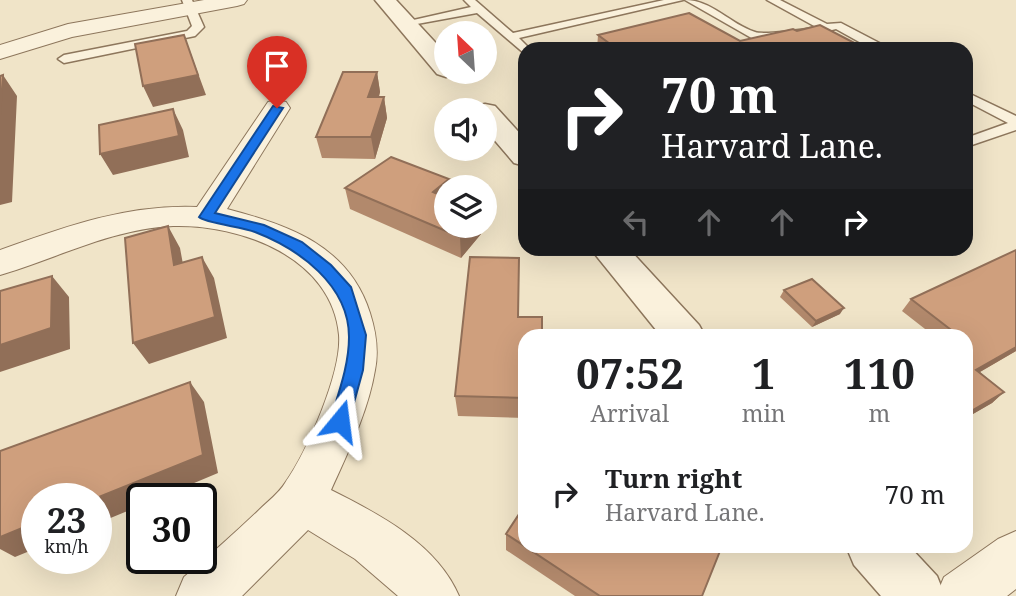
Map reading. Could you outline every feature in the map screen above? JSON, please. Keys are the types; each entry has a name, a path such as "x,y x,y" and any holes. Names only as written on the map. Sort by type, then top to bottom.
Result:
{"street":[{"path":"0,52 68,31 188,4 237,0"},
{"path":"385,0 434,54"},
{"path":"460,84 473,98"},
{"path":"206,217 277,108"},
{"path":"497,123 518,143"},
{"path":"0,263 82,233 123,222 173,216 219,218 258,228 297,246 326,269 345,291 358,335 355,370 340,421 302,501 203,596"},
{"path":"614,256 679,329"},
{"path":"302,501 360,531 414,572 432,596"},
{"path":"879,553 917,596"},
{"path":"963,596 1016,557"}],"lane":[{"path":"469,0 518,44"},
{"path":"510,37 678,0"},
{"path":"690,0 755,37 775,34 800,35 837,25 871,42"},
{"path":"772,0 826,28"},
{"path":"64,59 191,34 198,27 188,4"},
{"path":"406,23 479,9"},
{"path":"973,100 1016,123"},
{"path":"973,140 1016,123"}],"building":[{"path":"689,13 740,41 820,25 853,42 608,42 598,35"},
{"path":"184,35 198,75 143,86 135,44"},
{"path":"343,72 377,72 368,97 384,97 371,137 316,137"},
{"path":"3,75 0,116 0,76"},
{"path":"173,109 179,136 100,154 99,125"},
{"path":"391,157 438,175 434,175 434,226 345,188"},
{"path":"168,226 174,265 202,257 215,317 133,343 125,238"},
{"path":"1016,250 1016,347 976,370 1004,392 973,410 973,329 950,329 911,299"},
{"path":"470,257 519,258 518,317 542,317 542,329 518,329 518,398 455,396"},
{"path":"52,276 51,328 0,345 0,291"},
{"path":"812,279 844,308 816,321 784,290"},
{"path":"190,382 203,455 134,483 126,483 126,486 112,492 112,483 21,483 21,528 0,537 0,451"},
{"path":"518,516 518,542 506,534"},
{"path":"535,553 719,553 702,596 600,596"}],"route":[{"path":"277,108 206,217 258,228 297,246 326,269 345,291 358,335 355,370 340,421"}]}
